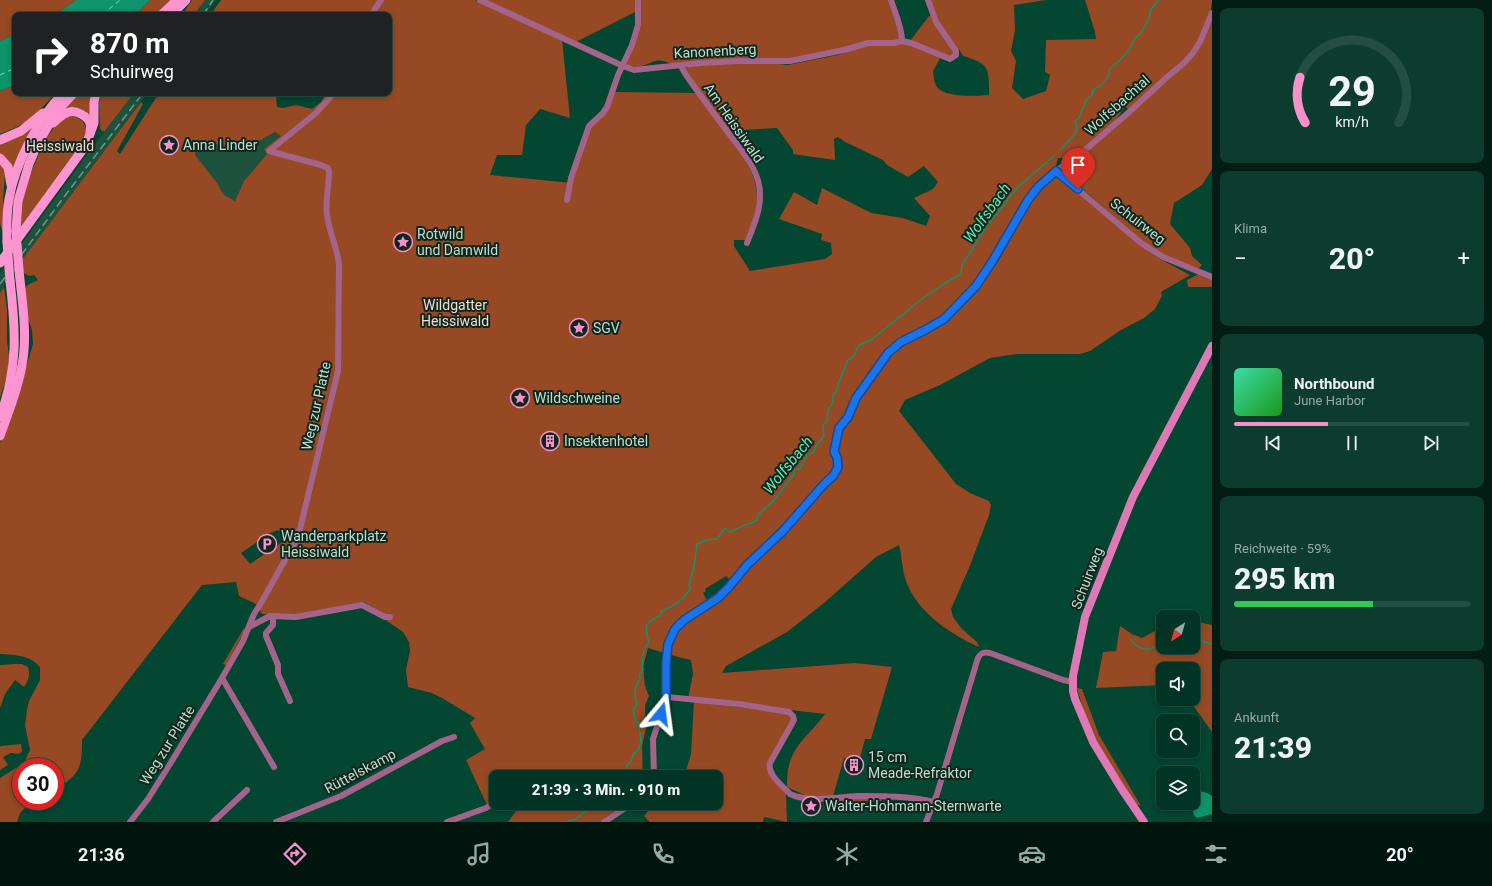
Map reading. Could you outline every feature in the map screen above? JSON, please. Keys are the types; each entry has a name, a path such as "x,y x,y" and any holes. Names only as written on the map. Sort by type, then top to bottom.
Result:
{"main road":[{"path":"164,12 177,0"},
{"path":"174,12 186,0"},
{"path":"0,140 21,131 30,125 60,96"},
{"path":"0,436 19,381 24,348 24,323 16,231 18,201 29,164 47,128 57,111 71,96"},
{"path":"0,263 86,145 91,136 94,123 95,96"},
{"path":"0,417 14,364 15,338 7,242 7,215 11,188 21,160 32,137 53,104"},
{"path":"47,128 70,111 86,117 90,124 91,136"},
{"path":"0,158 8,167 11,188"},
{"name":"Schuirweg","path":"1144,822 1093,742 1075,699 1073,682 1086,617 1133,496 1212,346"}],"street":[{"path":"373,12 381,0"},
{"name":"Kanonenberg","path":"480,0 634,70 740,61 790,61 844,50 868,42 894,43 902,41 911,43 950,59 956,55 956,51 936,22 928,0"},
{"path":"567,200 571,178 589,126 603,113 607,107 632,45 638,25 638,0"},
{"path":"891,0 901,30 902,41"},
{"name":"Wolfsbachtal","path":"654,770 653,739 666,697 666,663 668,644 675,629 684,620 718,598 747,565 783,531 825,483 833,476 838,467 837,457 834,452 839,428 848,417 856,398 888,353 901,342 944,319 976,286 989,267 1028,200 1038,187 1056,171 1085,150 1194,53 1212,13"},
{"name":"Am Heissiwald","path":"681,66 744,154 755,172 759,184 760,196 758,214 747,243"},
{"name":"Weg zur Platte","path":"130,822 148,799 222,678 243,641 254,614 295,542 300,529 335,387 339,361 339,264 338,254 327,217 326,202 328,170 322,165 269,151 322,107 331,96"},
{"name":"Schuirweg","path":"1056,171 1141,243 1163,257 1212,277"},
{"path":"249,627 270,616 296,616 362,605 385,617 390,617"},
{"path":"270,616 273,619 273,625 266,633 266,636 278,665 278,674 290,701"},
{"path":"926,822 934,802 977,661 981,654 984,652 990,653 1063,680 1073,682"},
{"path":"222,678 274,767"},
{"path":"666,697 739,704 790,712 794,720 770,764 769,769 790,794 794,796 808,798 858,796 884,797 922,799 934,802"},
{"name":"Rüttelskamp","path":"276,822 341,796 442,741 454,737"},
{"path":"213,822 247,790"},
{"path":"447,822 489,806"},
{"path":"604,822 622,810"}],"shaded area":[{"path":"76,0 150,0 138,12 59,12"},
{"path":"205,0 216,0 207,12 196,12"},
{"path":"12,35 12,86 0,91 0,41"},
{"path":"132,96 145,96 23,260 4,283 4,287 0,293 0,273"},
{"path":"275,132 282,136 264,149 267,154 244,181 235,201 224,195 217,183 194,155 195,151 199,148 214,143 218,145 255,148 259,141"},
{"path":"1200,791 1212,796 1212,814 1197,818 1193,810 1200,810"}],"green space":[{"path":"0,0 76,0 59,12 12,12 12,35 0,41"},
{"path":"150,0 171,0 157,12 138,12"},
{"path":"192,0 205,0 196,12 184,12"},
{"name":"Wildgatter Heissiwald","path":"221,0 475,0 562,40 570,118 540,109 526,125 522,155 497,155 490,175 572,183 591,126 614,92 701,93 687,72 686,68 696,65 770,63 788,65 838,55 869,45 910,41 929,16 934,15 929,0 1046,0 1014,5 1015,30 1011,51 1016,61 1012,88 1023,99 1046,91 1050,75 1045,72 1046,40 1096,39 1085,0 1212,0 1208,20 1192,52 1129,110 1125,106 1114,123 1082,150 1069,158 1058,158 1055,169 1038,184 1008,232 990,256 998,261 1032,197 1056,175 1139,244 1160,259 1190,275 1161,292 1162,296 1155,309 1144,318 1121,330 1090,351 1080,354 1017,354 990,358 940,385 905,400 899,411 956,484 970,493 989,501 991,505 989,515 969,568 951,609 953,617 962,629 977,642 979,647 946,629 918,603 906,581 899,545 876,557 824,603 787,632 726,666 722,673 855,663 892,667 871,739 865,739 859,762 844,758 833,796 809,797 787,787 788,768 791,757 799,744 825,714 688,698 693,674 691,660 648,648 643,667 645,686 649,696 645,705 646,728 642,746 643,770 489,770 489,804 487,805 466,760 485,749 470,723 475,718 432,693 408,687 406,670 410,651 409,642 403,632 384,619 386,615 364,602 295,615 262,614 256,604 239,596 236,582 202,585 82,740 80,764 75,775 64,783 64,758 26,758 30,750 25,725 27,710 29,701 40,680 40,667 32,660 22,656 0,654 0,443 19,391 33,344 32,330 28,319 25,288 29,284 38,280 34,275 29,276 24,273 22,260 141,102 143,104 117,151 120,154 157,96 277,96 277,107 283,108 296,105 312,109 321,102 324,97 320,96 392,96 392,12 212,12","holes":["959,49 963,56 978,62 986,68 989,79 989,95 954,95 941,91 937,87 933,71 942,55 949,58","777,128 793,150 793,154 835,160 834,139 838,137 845,142 883,160 887,165 908,177 924,166 938,182 933,189 914,198 930,216 926,226 903,218 871,213 822,188 817,205 794,192 779,219 822,234 821,240 831,243 832,254 825,259 750,271 734,246 734,240 745,240 755,212 757,192 752,173 742,155 724,131","275,132 281,136 264,149 267,154 244,181 235,201 224,195 217,183 195,155 195,151 199,148 202,149 214,143 218,145 255,148 259,141","278,530 287,539 250,564 241,553 270,533","726,576 734,584 726,594 710,606 703,593 706,591 705,589"]},
{"path":"484,0 637,0 637,11 576,42"},
{"path":"640,0 888,0 900,35 898,40 864,41 842,48 791,59 671,64 664,61 658,61 640,67 634,67 627,65 627,63"},
{"path":"1212,15 1212,169 1202,185 1174,203 1170,224 1190,248 1192,256 1202,265 1199,268 1194,268 1163,255 1142,241 1062,171 1062,168 1072,164 1186,64"},
{"path":"12,86 12,96 53,96 31,119 0,134 0,91"},
{"path":"76,96 93,96 91,121 61,112"},
{"path":"100,96 132,96 104,132 100,129 99,103"},
{"name":"Heissiwald","path":"72,116 81,120 85,126 86,133 83,143 21,227 20,206 31,173 45,140 55,126 64,118"},
{"path":"38,121 12,178 0,156 0,141"},
{"path":"0,163 4,168 5,174 3,233 0,224"},
{"path":"1199,274 1212,279 1212,287 1188,287 1187,280"},
{"path":"4,287 7,309 7,342 9,355 8,372 0,398 0,293"},
{"path":"1200,622 1212,625 1212,732 1193,706 1200,706 1200,662 1156,662 1156,685 1096,688 1103,652 1116,651 1120,626 1132,634 1142,638 1156,630 1156,654 1200,654"},
{"path":"244,628 245,630 226,665 223,664"},
{"path":"22,664 28,667 28,680 24,687 15,680 5,694 0,708 0,665"},
{"path":"1077,688 1082,689 1099,735 1141,806 1135,804 1088,726"},
{"path":"694,701 789,714 792,721 768,763 786,794 787,822 764,817 763,822 650,822 644,816 649,810 723,810 723,770 686,770 691,754"},
{"path":"21,744 22,751 19,754 11,753 3,757 8,765 0,770 0,747"},
{"path":"12,770 12,810 23,810 20,813 17,822 0,822 0,778"},
{"path":"833,799 881,799 881,801 855,802 827,809"},
{"path":"517,810 617,810 600,822 508,822"}],"waterway":[{"name":"Wolfsbach","path":"1061,149 1075,134 1077,129 1075,121 1079,118 1087,99 1092,95 1093,90 1105,81 1110,68 1130,49 1135,38 1141,33 1149,19 1151,9 1159,0"},
{"name":"Wolfsbach","path":"625,770 631,762 636,751 639,749 641,739 638,723 636,722 633,710 637,704 635,690 640,678 639,675 643,670 644,652 649,643 646,629 648,623 660,616 662,611 681,600 690,589 689,585 694,567 697,544 707,540 717,539 725,528 730,532 756,521 761,511 777,497 794,475 794,471 800,468 808,454 814,452 816,446 824,436 823,425 827,422 828,409 833,403 833,395 837,391 837,387 848,360 853,357 859,345 871,340 923,298 961,274 962,265 986,227 1018,187 1054,156"},
{"path":"1131,639 1132,642 1144,649 1151,649 1156,646"},
{"path":"1200,639 1212,644"},
{"name":"Wolfsbach","path":"567,822 577,818 585,811 590,810"}],"ferry route":[{"path":"106,12 120,0"},
{"path":"0,75 12,69"}],"railway":[{"path":"205,12 213,0"},
{"path":"0,284 141,96"}],"place":[{"name":"Anna Linder","path":"169,145"},
{"name":"Rotwild und Damwild","path":"403,242"},
{"name":"SGV","path":"579,328"},
{"name":"Wildschweine","path":"520,398"},
{"name":"Insektenhotel","path":"550,441"},
{"name":"Wanderparkplatz Heissiwald","path":"267,544"},
{"name":"15 cm Meade-Refraktor","path":"854,765"},
{"name":"Walter-Hohmann-Sternwarte","path":"811,806"}],"route":[{"path":"661,714 666,697 666,663 668,644 675,629 684,620 718,598 747,565 783,531 825,483 833,476 838,467 837,457 834,452 839,428 848,417 856,398 888,353 901,342 944,319 976,286 1009,234 1028,200 1038,187 1056,171 1078,189"}]}
